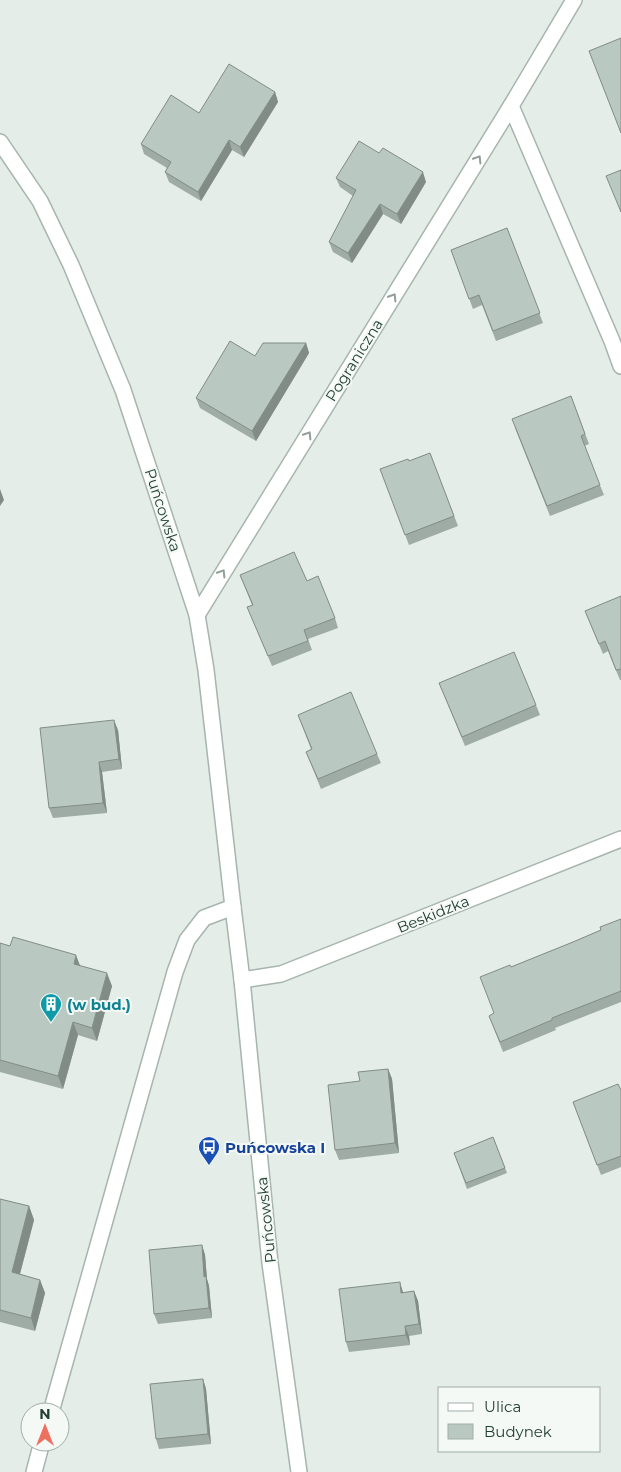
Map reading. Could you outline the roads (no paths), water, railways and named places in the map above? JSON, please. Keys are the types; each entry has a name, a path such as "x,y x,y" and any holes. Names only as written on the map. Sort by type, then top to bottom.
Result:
{"street":[{"name":"Pograniczna","path":"197,615 511,106 574,0"},
{"path":"511,106 616,340 621,366"},
{"name":"Puńcowska","path":"0,142 40,201 71,265 123,390 197,615 206,670 232,907 242,980 270,1263 299,1472"},
{"name":"Beskidzka","path":"242,980 281,974 621,840"},
{"path":"53,1402 175,972 187,940 204,918 232,907"},
{"path":"34,1472 39,1452"}],"place":[{"name":"(w bud.)","path":"51,1023"},
{"name":"Puńcowska I","path":"209,1166"}]}
